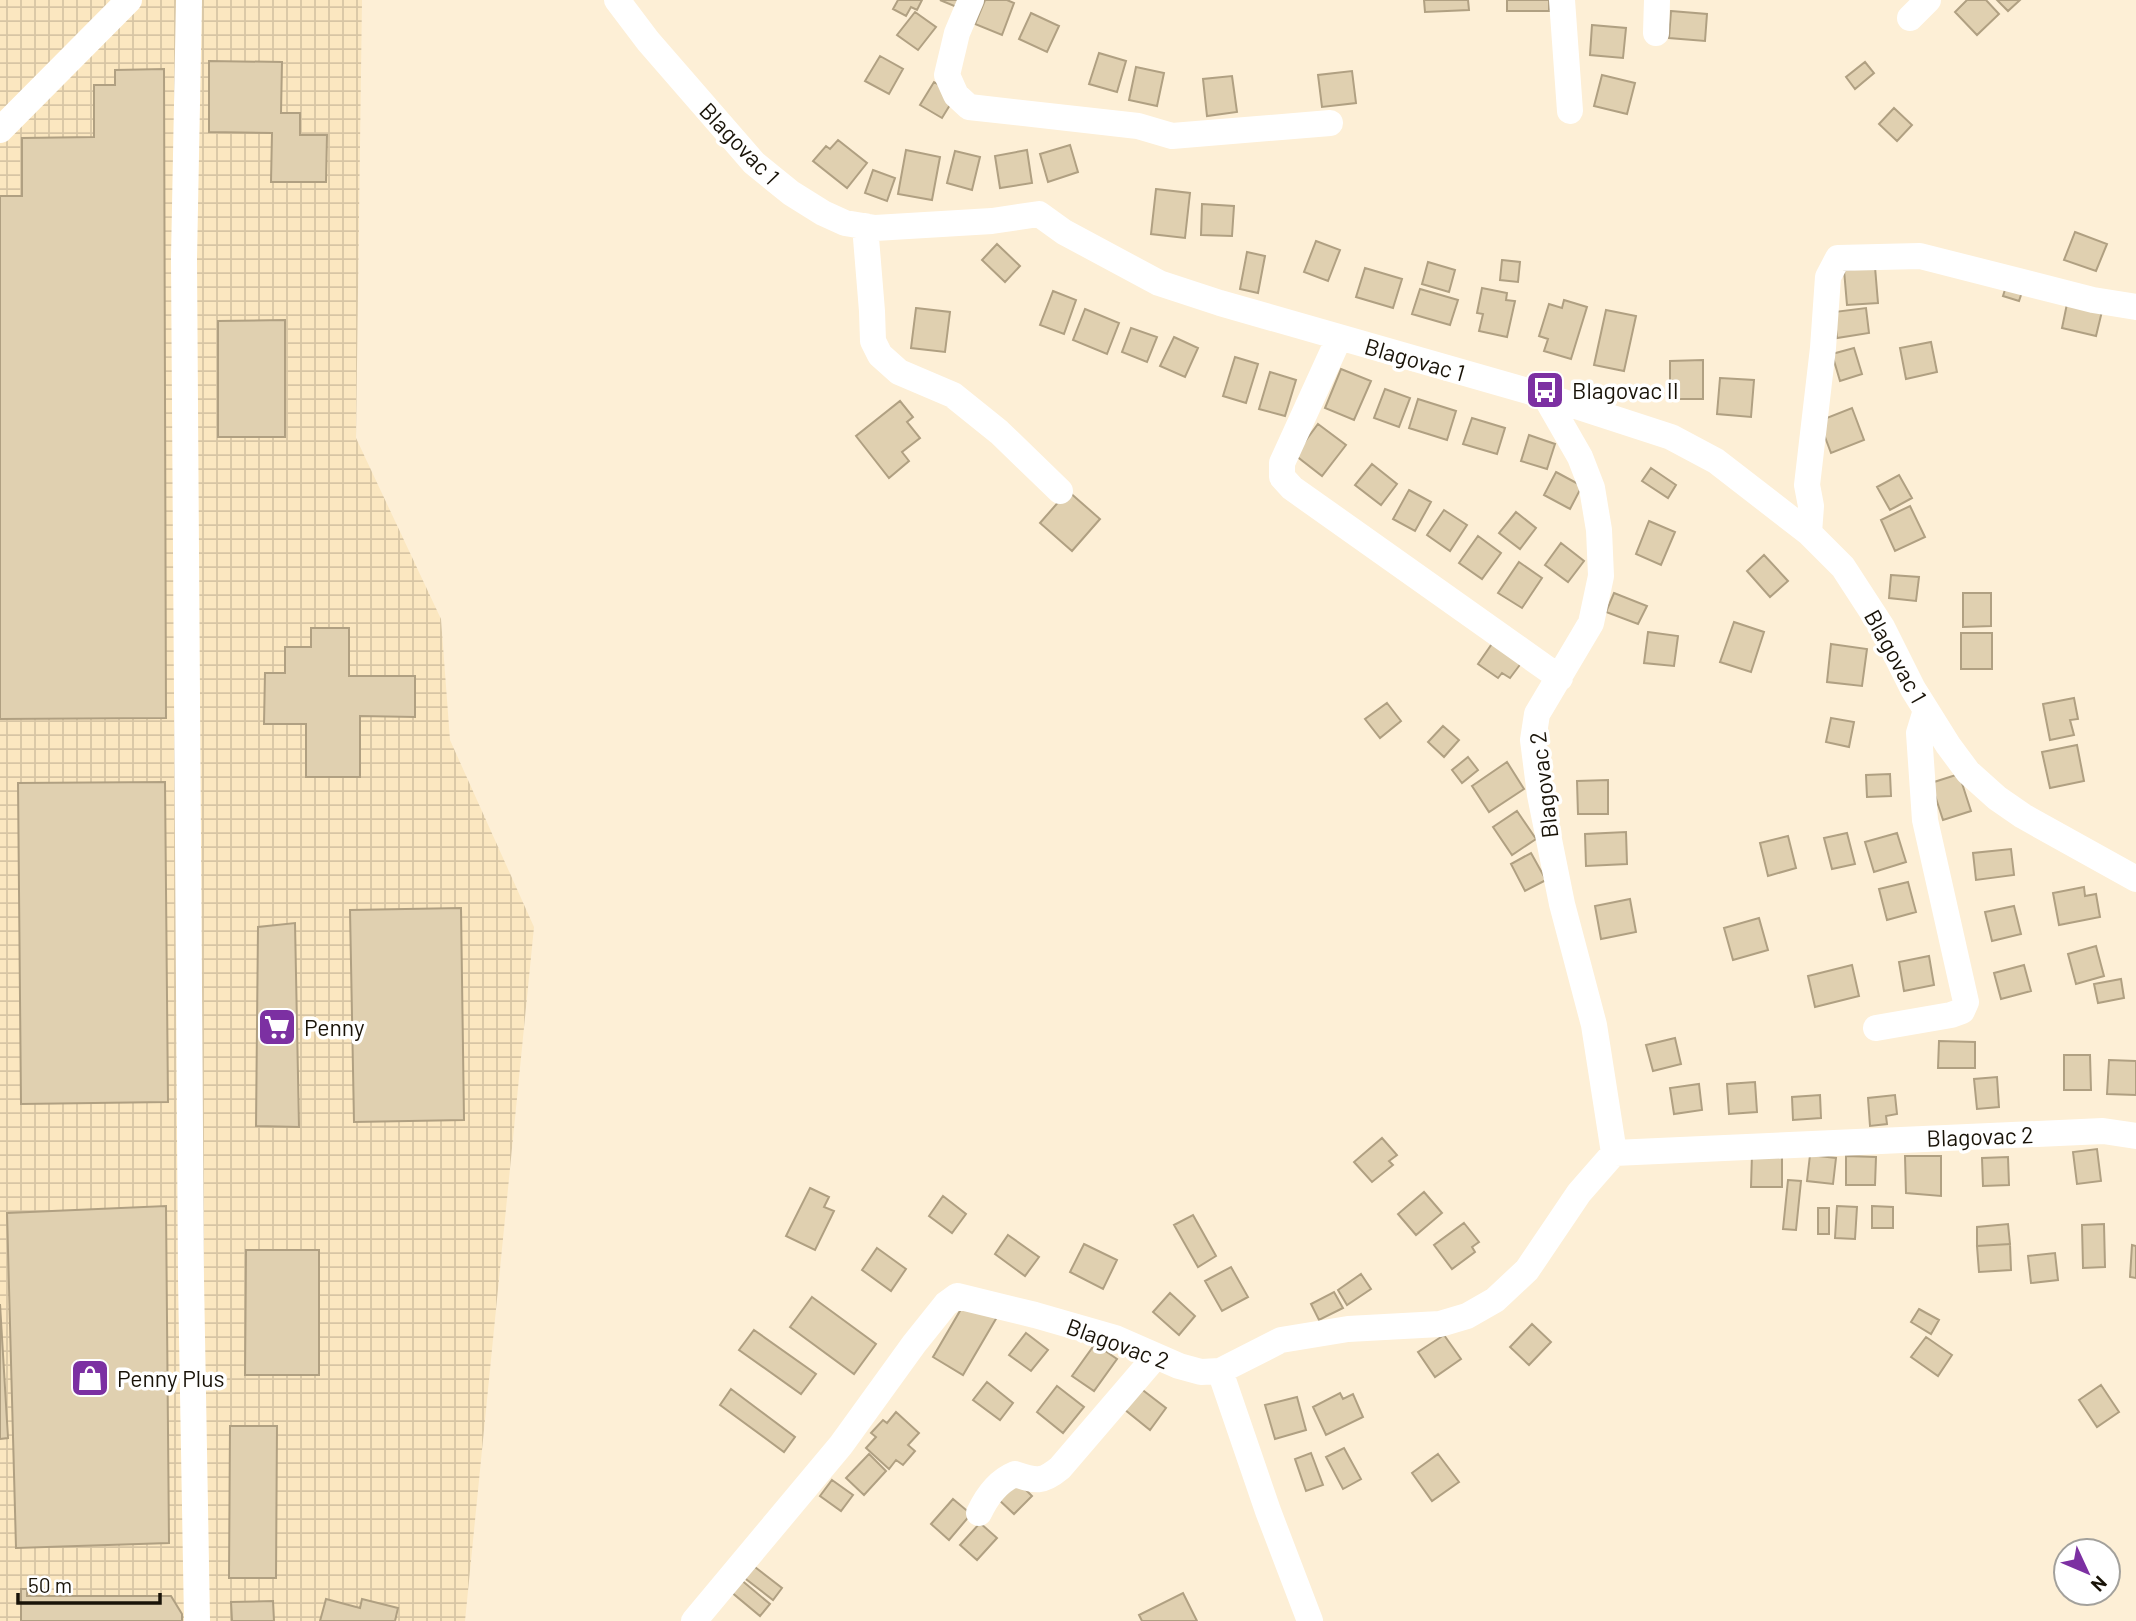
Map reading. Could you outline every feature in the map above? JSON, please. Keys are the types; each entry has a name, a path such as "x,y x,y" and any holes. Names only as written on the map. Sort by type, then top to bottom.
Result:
{"street":[{"path":"0,130 129,0"},
{"path":"189,0 184,273 191,1266 197,1621"},
{"name":"Blagovac 1","path":"617,0 648,41 754,163 791,193 823,214 845,223 875,228 992,221 1039,214 1064,232 1159,283 1339,338 1545,396 1671,437 1716,461 1809,533 1843,567 1882,627 1913,689 1968,772 1997,798 2023,816 2136,879"},
{"path":"971,0 957,33 947,75 956,95 969,107 1138,126 1171,136 1329,123"},
{"path":"1563,0 1570,111"},
{"path":"1656,33 1657,0"},
{"path":"865,226 873,341 880,355 898,372 953,395 999,432 1060,491"},
{"path":"1809,533 1811,506 1807,485 1823,348 1828,277 1838,258 1920,256 2093,300 2136,307"},
{"path":"1339,338 1282,463 1282,477 1292,488 1560,678"},
{"name":"Blagovac 2","path":"1545,396 1580,457 1592,488 1600,530 1601,576 1591,623 1537,714 1533,740 1540,795 1562,904 1594,1025 1614,1153 2103,1131 2136,1136"},
{"path":"1876,1028 1951,1015 1962,1010 1966,1002 1925,820 1919,733 1926,710"},
{"path":"1310,1621 1268,1511 1220,1371 1281,1340 1348,1329 1440,1324 1467,1316 1495,1300 1527,1270 1579,1193 1614,1153"},
{"name":"Blagovac 2","path":"694,1621 841,1445 946,1304 957,1296 1115,1338 1201,1372 1220,1371"},
{"path":"979,1513 1006,1478 1015,1474 1035,1480 1044,1479 1060,1468 1156,1356"}],"shaded area":[{"path":"0,0 362,0 356,438 441,619 450,740 534,927 465,1621 0,1621"}],"building":[{"path":"898,0 922,0 917,10 911,7 906,16 893,9"},
{"path":"940,0 962,0 959,8"},
{"path":"985,0 1007,0 1014,3 1002,35 975,24"},
{"path":"1424,0 1468,0 1469,10 1425,12"},
{"path":"1507,0 1549,0 1549,11 1507,11"},
{"path":"1967,0 1986,0 1999,14 1977,35 1955,12"},
{"path":"1997,0 2020,0 2008,11"},
{"path":"1671,11 1707,14 1705,41 1669,38"},
{"path":"915,12 936,27 918,50 897,35"},
{"path":"1031,13 1059,26 1047,52 1019,39"},
{"path":"1592,25 1626,28 1623,58 1590,55"},
{"path":"1099,53 1126,61 1117,92 1089,84"},
{"path":"880,56 903,69 889,94 865,81"},
{"path":"209,61 282,62 281,113 300,113 300,135 327,135 326,182 271,182 272,133 209,132"},
{"path":"1865,62 1874,73 1855,89 1846,77"},
{"path":"1136,67 1164,73 1157,106 1129,100"},
{"path":"164,69 166,718 0,719 0,196 22,196 22,138 94,137 94,85 115,85 115,70"},
{"path":"1352,71 1356,103 1322,107 1318,75"},
{"path":"1602,75 1635,83 1627,114 1594,106"},
{"path":"1232,76 1237,112 1207,116 1203,79"},
{"path":"934,82 956,95 942,118 920,105"},
{"path":"1894,108 1912,125 1897,141 1879,124"},
{"path":"838,140 867,163 847,188 813,161 826,146 830,149"},
{"path":"1070,145 1078,172 1048,182 1040,154"},
{"path":"906,150 940,157 932,200 898,194"},
{"path":"1027,150 1032,183 1000,188 995,156"},
{"path":"955,151 980,157 972,190 947,183"},
{"path":"873,170 895,178 887,201 865,193"},
{"path":"1156,189 1190,193 1185,238 1151,234"},
{"path":"1202,204 1234,206 1232,236 1201,235"},
{"path":"2075,232 2107,244 2096,271 2064,260"},
{"path":"1316,241 1340,250 1328,281 1304,272"},
{"path":"997,244 1020,266 1005,282 982,260"},
{"path":"1247,252 1265,256 1258,293 1240,289"},
{"path":"1502,260 1520,262 1518,282 1500,280"},
{"path":"1428,262 1455,270 1449,292 1422,284"},
{"path":"1875,267 1878,303 1847,305 1844,270"},
{"path":"1365,268 1402,279 1393,308 1356,297"},
{"path":"2008,280 2024,286 2019,301 2003,296"},
{"path":"1482,288 1507,293 1506,300 1515,301 1507,337 1479,331 1483,314 1477,313"},
{"path":"1420,289 1458,300 1450,325 1412,314"},
{"path":"1053,291 1076,300 1064,334 1040,325"},
{"path":"2068,299 2103,307 2096,336 2062,328"},
{"path":"1564,300 1587,307 1571,359 1544,351 1548,339 1539,336 1549,304 1562,308"},
{"path":"916,308 950,312 945,352 911,348"},
{"path":"1866,308 1869,333 1837,338 1834,312"},
{"path":"1085,309 1119,323 1107,354 1073,340"},
{"path":"1606,310 1636,316 1624,371 1594,365"},
{"path":"285,320 285,437 218,437 218,321"},
{"path":"1131,328 1157,337 1147,362 1122,352"},
{"path":"1174,337 1198,348 1185,377 1160,366"},
{"path":"1931,342 1937,372 1906,379 1900,348"},
{"path":"1854,348 1862,374 1840,381 1832,354"},
{"path":"1235,357 1258,364 1246,403 1223,396"},
{"path":"1703,360 1703,399 1670,399 1670,361"},
{"path":"1341,369 1371,381 1354,420 1325,408"},
{"path":"1270,372 1296,380 1285,416 1259,409"},
{"path":"1720,378 1754,380 1751,417 1717,414"},
{"path":"1385,389 1410,398 1399,427 1374,418"},
{"path":"1418,399 1456,411 1447,440 1409,428"},
{"path":"900,401 913,417 907,422 920,438 902,452 909,461 889,478 856,436"},
{"path":"1852,408 1864,440 1831,453 1819,421"},
{"path":"1472,418 1505,428 1497,454 1463,444"},
{"path":"1318,424 1346,445 1322,476 1295,455"},
{"path":"1529,435 1555,444 1547,469 1521,461"},
{"path":"1372,464 1397,484 1381,505 1355,485"},
{"path":"1651,468 1676,485 1668,498 1642,481"},
{"path":"1556,472 1582,486 1570,509 1544,495"},
{"path":"1899,475 1912,498 1890,510 1877,487"},
{"path":"1409,490 1431,502 1415,531 1393,519"},
{"path":"1068,491 1100,519 1072,551 1040,523"},
{"path":"1910,506 1925,537 1895,551 1881,520"},
{"path":"1444,510 1467,525 1450,551 1427,535"},
{"path":"1516,512 1536,528 1520,549 1499,533"},
{"path":"1649,521 1675,532 1661,565 1636,554"},
{"path":"1478,536 1501,553 1482,579 1459,563"},
{"path":"1561,543 1584,561 1568,582 1545,565"},
{"path":"1764,555 1788,581 1770,597 1747,571"},
{"path":"1519,562 1542,578 1522,608 1498,593"},
{"path":"1891,575 1919,577 1916,601 1889,598"},
{"path":"1614,593 1647,606 1638,624 1606,612"},
{"path":"1963,593 1991,593 1991,626 1963,627"},
{"path":"1734,622 1764,632 1751,672 1720,662"},
{"path":"311,628 349,628 349,676 415,676 415,717 360,716 360,777 306,777 306,724 264,724 265,673 285,673 285,647 311,647"},
{"path":"1648,632 1678,636 1674,666 1644,663"},
{"path":"1961,633 1992,633 1992,669 1961,669"},
{"path":"1496,638 1525,658 1510,678 1502,673 1498,678 1478,664"},
{"path":"1831,644 1867,649 1862,686 1827,682"},
{"path":"2074,698 2078,719 2070,720 2074,735 2050,740 2043,704"},
{"path":"1387,703 1401,721 1380,738 1365,719"},
{"path":"1831,718 1854,722 1849,747 1826,742"},
{"path":"1443,726 1459,740 1444,757 1428,742"},
{"path":"2077,745 2084,781 2050,788 2042,752"},
{"path":"1468,757 1478,770 1462,783 1452,770"},
{"path":"1507,762 1524,789 1489,812 1472,786"},
{"path":"1890,774 1891,796 1867,797 1866,775"},
{"path":"1959,774 1971,811 1943,820 1931,783"},
{"path":"1608,780 1608,814 1578,814 1577,781"},
{"path":"165,782 168,1102 21,1104 18,783"},
{"path":"1517,811 1536,839 1512,855 1493,827"},
{"path":"1626,832 1627,864 1586,866 1585,834"},
{"path":"1847,833 1855,864 1832,869 1824,838"},
{"path":"1897,833 1906,862 1874,872 1865,842"},
{"path":"1788,836 1796,868 1768,876 1760,843"},
{"path":"2011,849 2014,875 1976,880 1973,853"},
{"path":"1531,853 1546,880 1525,891 1511,864"},
{"path":"1908,882 1916,912 1887,920 1879,889"},
{"path":"2084,887 2085,896 2096,894 2100,917 2059,925 2053,893"},
{"path":"1630,899 1636,932 1601,939 1595,906"},
{"path":"2014,906 2021,934 1992,941 1985,912"},
{"path":"461,908 464,1120 354,1122 350,910"},
{"path":"1759,918 1768,950 1733,960 1724,928"},
{"name":"Penny","path":"295,923 299,1127 256,1126 258,927"},
{"path":"2096,946 2104,976 2076,984 2068,954"},
{"path":"1929,956 1934,985 1904,991 1899,962"},
{"path":"1852,965 1859,996 1815,1007 1808,976"},
{"path":"2024,965 2031,991 2001,999 1994,973"},
{"path":"2121,979 2124,998 2098,1003 2094,984"},
{"path":"1675,1038 1681,1064 1653,1071 1646,1045"},
{"path":"1939,1041 1975,1042 1975,1068 1938,1068"},
{"path":"2064,1055 2090,1055 2091,1090 2064,1090"},
{"path":"2109,1060 2136,1061 2136,1095 2107,1094"},
{"path":"1997,1077 1999,1107 1977,1109 1974,1079"},
{"path":"1755,1082 1757,1112 1729,1114 1727,1084"},
{"path":"1699,1084 1702,1110 1674,1114 1670,1088"},
{"path":"1820,1095 1821,1118 1793,1120 1792,1097"},
{"path":"1895,1095 1897,1114 1886,1116 1887,1124 1870,1126 1868,1098"},
{"path":"1382,1138 1397,1155 1389,1161 1393,1165 1372,1182 1354,1162"},
{"path":"2097,1149 2101,1181 2077,1184 2073,1152"},
{"path":"1752,1154 1782,1154 1782,1187 1751,1187"},
{"path":"1810,1155 1836,1158 1833,1184 1807,1181"},
{"path":"1846,1156 1876,1157 1875,1185 1846,1185"},
{"path":"1905,1156 1941,1156 1941,1196 1906,1193"},
{"path":"2008,1157 2009,1185 1983,1186 1982,1158"},
{"path":"1788,1180 1801,1181 1796,1230 1783,1229"},
{"path":"810,1188 829,1197 824,1207 834,1211 815,1250 786,1236"},
{"path":"1424,1192 1442,1213 1416,1235 1398,1214"},
{"path":"943,1196 966,1214 952,1233 929,1216"},
{"name":"Penny Plus","path":"166,1206 169,1543 16,1548 7,1213"},
{"path":"1837,1206 1857,1207 1855,1239 1835,1238"},
{"path":"1872,1206 1893,1207 1893,1228 1872,1228"},
{"path":"1818,1208 1829,1208 1829,1234 1818,1234"},
{"path":"1193,1215 1216,1256 1198,1267 1174,1225"},
{"path":"1464,1223 1479,1242 1472,1247 1475,1252 1452,1269 1434,1245"},
{"path":"2008,1224 2010,1244 1977,1246 1977,1227"},
{"path":"2104,1224 2105,1267 2083,1268 2082,1225"},
{"path":"1008,1235 1039,1257 1025,1276 995,1254"},
{"path":"1084,1244 1117,1260 1103,1289 1070,1272"},
{"path":"2010,1244 2011,1270 1979,1272 1977,1246"},
{"path":"2132,1245 2136,1246 2136,1278 2130,1277"},
{"path":"877,1248 906,1269 891,1291 862,1270"},
{"path":"246,1250 319,1250 319,1375 245,1375"},
{"path":"2055,1253 2058,1280 2031,1283 2028,1256"},
{"path":"1231,1267 1248,1297 1222,1311 1205,1281"},
{"path":"1361,1274 1371,1289 1347,1305 1338,1290"},
{"path":"1334,1292 1343,1308 1319,1320 1311,1304"},
{"path":"1170,1293 1195,1316 1179,1335 1153,1312"},
{"path":"812,1297 876,1344 854,1374 790,1327"},
{"path":"967,1299 997,1317 963,1375 933,1357"},
{"path":"0,1304 8,1438 0,1439"},
{"path":"1919,1309 1939,1320 1931,1334 1911,1322"},
{"path":"1532,1324 1551,1342 1529,1365 1510,1347"},
{"path":"754,1330 816,1374 801,1394 739,1350"},
{"path":"1026,1333 1048,1350 1031,1371 1009,1355"},
{"path":"1444,1335 1461,1359 1435,1377 1418,1352"},
{"path":"1926,1337 1952,1355 1938,1376 1911,1357"},
{"path":"1095,1344 1117,1359 1094,1391 1072,1376"},
{"path":"987,1382 1013,1403 1000,1420 973,1400"},
{"path":"2101,1385 2119,1412 2097,1427 2079,1400"},
{"path":"1057,1386 1084,1407 1063,1433 1037,1412"},
{"path":"1140,1388 1166,1408 1150,1430 1124,1409"},
{"path":"731,1389 795,1437 784,1452 720,1405"},
{"path":"1340,1393 1343,1399 1353,1394 1363,1417 1326,1435 1313,1407"},
{"path":"1297,1397 1306,1430 1275,1439 1265,1405"},
{"path":"896,1412 919,1433 908,1445 915,1451 903,1465 896,1460 889,1469 866,1448 876,1437 871,1433 883,1420 887,1423"},
{"path":"230,1426 277,1426 276,1578 229,1578"},
{"path":"1344,1448 1361,1479 1343,1489 1326,1457"},
{"path":"1311,1453 1323,1485 1306,1491 1295,1459"},
{"path":"869,1454 886,1471 864,1495 846,1478"},
{"path":"1438,1454 1459,1482 1432,1501 1412,1473"},
{"path":"832,1480 853,1495 841,1511 820,1496"},
{"path":"1016,1480 1032,1496 1014,1514 997,1498"},
{"path":"953,1499 971,1514 949,1540 931,1524"},
{"path":"980,1523 997,1538 977,1560 960,1545"},
{"path":"751,1564 782,1588 773,1600 742,1576"},
{"path":"740,1579 770,1604 760,1616 730,1591"},
{"path":"21,1589 27,1589 27,1596 171,1596 182,1614 182,1621 21,1621"},
{"path":"1183,1593 1197,1621 1142,1621 1139,1615"},
{"path":"326,1599 360,1608 362,1599 398,1608 395,1621 320,1621"},
{"path":"273,1601 274,1621 232,1621 231,1602"}],"place":[{"name":"Blagovac II","path":"1545,390"},
{"name":"Penny","path":"277,1027"},
{"name":"Penny Plus","path":"90,1378"}]}
